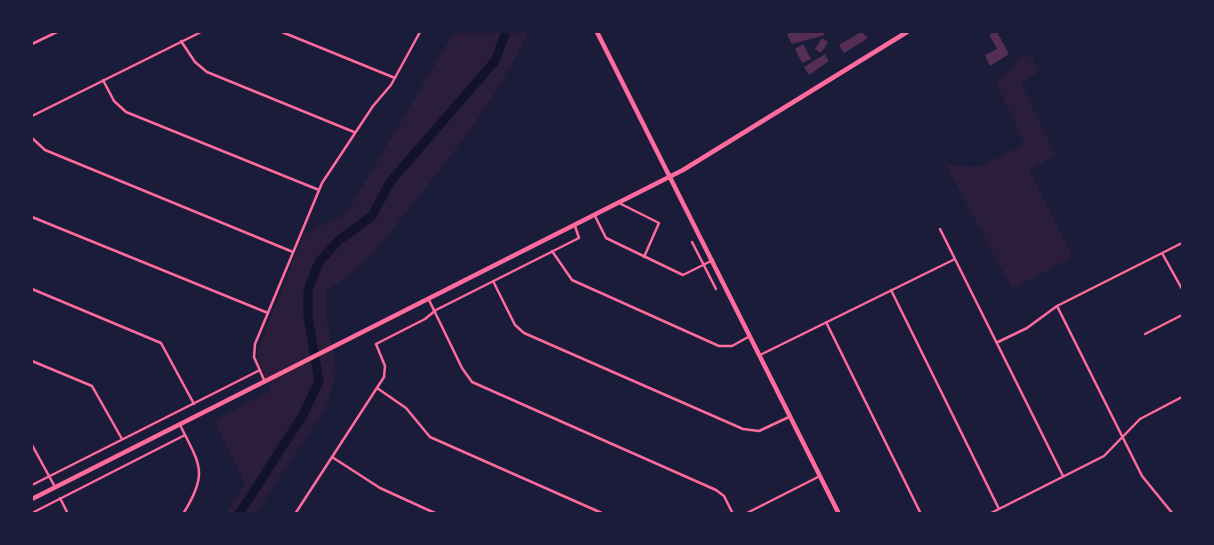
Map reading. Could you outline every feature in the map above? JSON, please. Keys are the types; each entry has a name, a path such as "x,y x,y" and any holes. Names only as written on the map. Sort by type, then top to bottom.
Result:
{"main road":[{"path":"597,32 839,513"},
{"path":"32,499 671,176 907,32"}],"street":[{"path":"32,44 57,32"},
{"path":"32,116 201,32"},
{"path":"282,32 395,78"},
{"path":"265,382 254,352 319,190 355,132 395,78 420,32"},
{"path":"181,41 191,58 207,72 355,132"},
{"path":"103,80 114,101 126,112 319,190"},
{"path":"32,138 45,150 293,252"},
{"path":"619,203 659,223 644,257"},
{"path":"595,215 606,238 683,275 713,260"},
{"path":"32,219 268,313"},
{"path":"295,513 384,377 385,366 376,344 579,238 575,226"},
{"path":"940,229 1063,476"},
{"path":"692,242 716,289"},
{"path":"997,342 1027,328 1057,306 1182,243"},
{"path":"552,251 572,280 719,346 732,346 750,337"},
{"path":"1162,253 1182,289"},
{"path":"760,355 955,259"},
{"path":"493,281 515,325 524,333 743,429 759,431 791,416"},
{"path":"32,289 161,343 194,404"},
{"path":"891,290 999,509"},
{"path":"429,299 462,368 472,382 716,490 724,496 733,513"},
{"path":"1057,306 1147,484 1173,513"},
{"path":"1145,334 1182,315"},
{"path":"826,322 921,513"},
{"path":"32,361 92,386 122,440"},
{"path":"32,485 260,370"},
{"path":"377,388 402,404 430,437 604,513"},
{"path":"989,513 1104,456 1124,439 1140,419 1182,397"},
{"path":"180,425 200,466 201,475 195,494 183,513"},
{"path":"32,513 185,435"},
{"path":"32,445 55,487"},
{"path":"332,457 380,488 437,513"},
{"path":"745,513 821,476"},
{"path":"60,498 68,513"}],"shaded area":[{"path":"454,32 526,32 526,37 489,102 432,181 375,250 352,272 326,291 327,321 336,370 327,406 256,513 227,513 245,483 214,421 271,390 258,359 258,349 304,234 346,214"},
{"path":"1023,56 1032,57 1039,71 1021,84 1056,155 1029,170 1073,258 1012,289 946,165 980,167 1025,144 996,84"}],"building":[{"path":"823,32 825,35 792,44 787,34"},
{"path":"861,32 868,38 844,53 839,45"},
{"path":"991,32 997,32 1009,54 990,66 985,55 997,49 990,36"},
{"path":"822,38 828,42 821,53 815,49"},
{"path":"803,44 811,59 802,63 795,49"},
{"path":"825,54 829,61 809,75 804,67"}],"waterway":[{"path":"239,514 303,415 319,381 308,317 308,290 319,262 339,240 372,216 390,182 495,61 506,32"}]}
